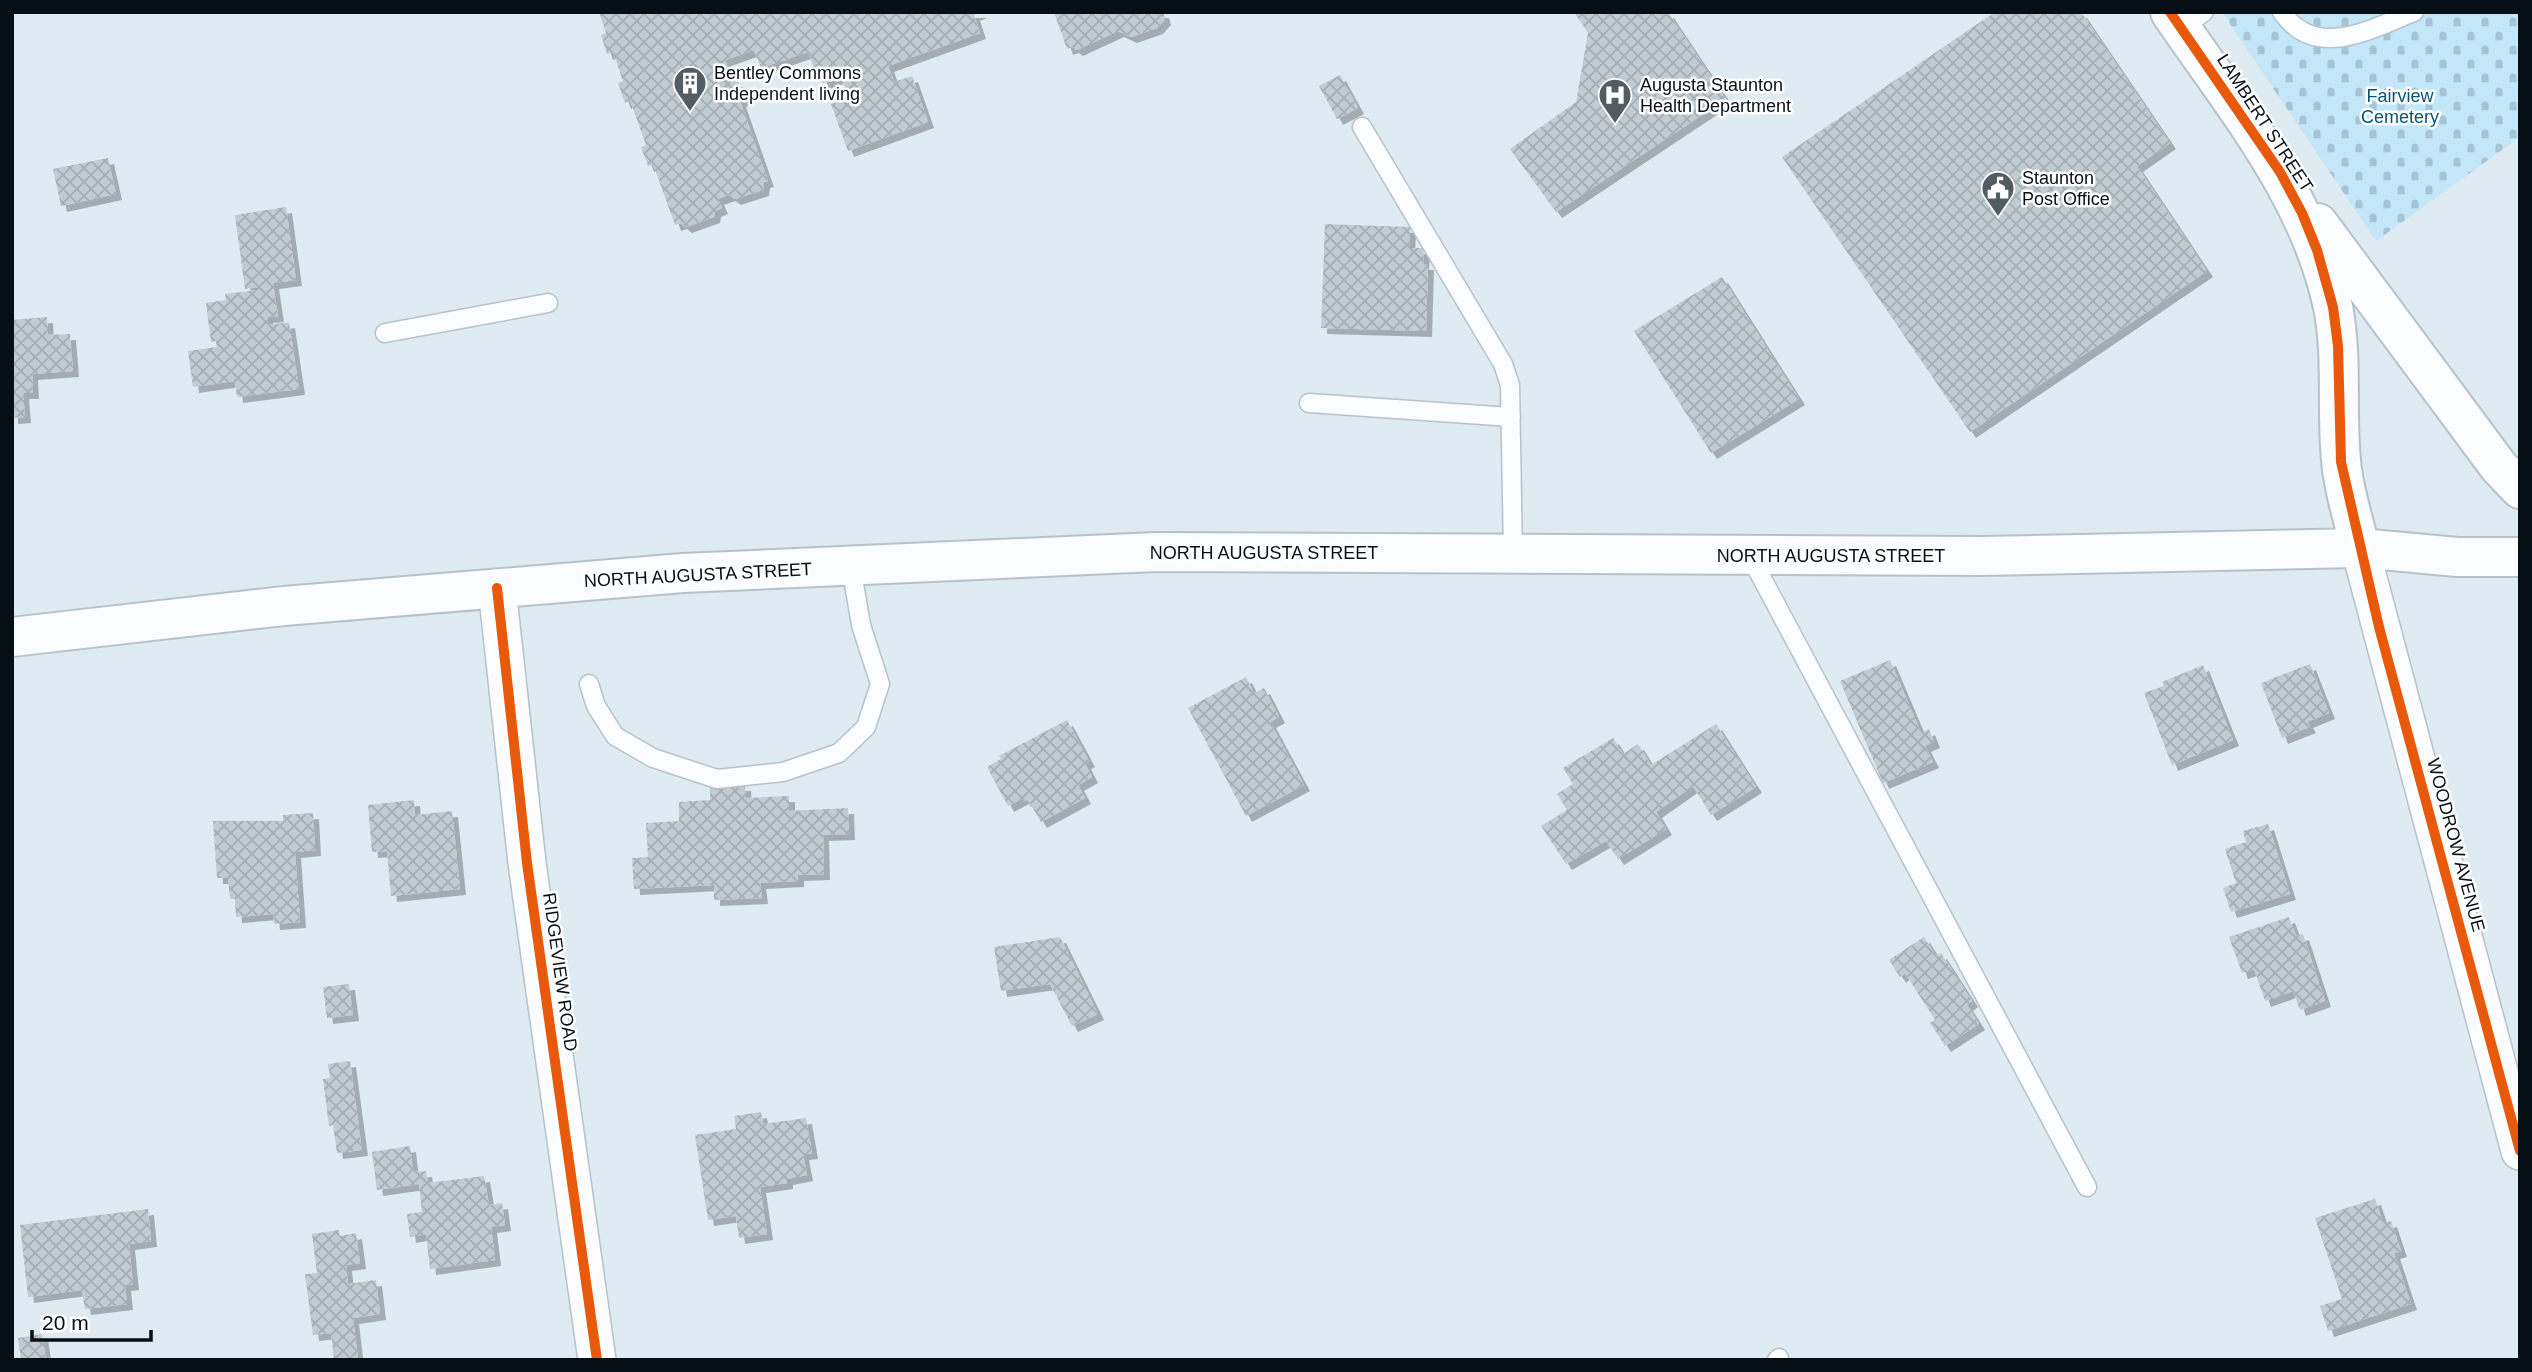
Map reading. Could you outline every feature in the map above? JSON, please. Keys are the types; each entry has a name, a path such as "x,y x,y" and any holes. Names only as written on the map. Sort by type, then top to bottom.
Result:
{"main road":[{"name":"LAMBERT STREET","path":"2185,18 2280,172 2312,238 2333,307 2338,346 2341,462 2360,548"},
{"path":"2280,172 2499,467 2520,489"},
{"name":"NORTH AUGUSTA STREET","path":"12,636 284,606 683,573 1156,552 2072,555 2360,548 2457,557 2520,557"}],"street":[{"name":"WOODROW AVENUE","path":"2360,548 2520,1150"},
{"name":"RIDGEVIEW ROAD","path":"497,589 527,863 597,1360"}],"lane":[{"path":"2282,12 2290,24 2318,40 2355,35 2414,12"},
{"path":"1362,127 1503,364 1510,385 1513,555"},
{"path":"385,333 548,303"},
{"path":"1309,403 1511,416"},
{"path":"1750,556 2087,1187"},
{"path":"589,684 596,706 615,736 653,758 717,779 783,772 839,753 866,727 880,684 861,625 851,566"}],"green space":[{"name":"Fairview Cemetery","path":"2222,12 2520,12 2520,137 2376,241"}],"building":[{"name":"Bentley Commons Independent living","path":"599,12 981,12 974,15 980,33 888,66 894,82 912,76 928,122 848,151 831,104 849,98 841,77 823,83 819,71 815,72 808,52 761,68 754,50 725,60 733,82 738,81 745,99 740,101 768,181 764,182 763,190 735,199 729,195 718,199 722,208 715,211 714,217 686,227 681,223 675,225 653,164 648,166 641,147 646,145 630,100 625,103 618,83 623,81 613,52 607,54 601,35 606,33"},
{"path":"1054,12 1163,12 1165,19 1157,28 1131,37 1118,31 1077,50 1073,47 1067,49"},
{"name":"Augusta Staunton Health Department","path":"1574,12 1668,12 1726,99 1556,212 1510,149 1576,102 1588,33"},
{"name":"Staunton Post Office","path":"1995,12 2081,12 2170,143 2137,166 2207,271 1970,432 1782,157"},
{"path":"1340,75 1358,108 1337,119 1319,86"},
{"path":"108,158 116,194 61,206 53,169"},
{"path":"286,207 296,280 273,283 278,316 267,317 268,325 289,322 299,389 237,397 235,381 193,387 188,351 217,347 216,341 211,342 206,303 226,300 225,294 257,290 257,287 245,289 235,215"},
{"path":"1325,224 1410,227 1409,248 1424,248 1423,264 1428,264 1426,331 1321,328"},
{"path":"1722,277 1799,399 1711,453 1634,331"},
{"path":"47,317 48,335 70,334 73,371 32,374 33,393 23,393 25,417 12,418 12,320"},
{"path":"1890,660 1921,733 1929,729 1934,742 1925,746 1933,762 1883,783 1840,681"},
{"path":"2310,664 2329,713 2307,722 2310,727 2282,738 2261,683"},
{"path":"2203,665 2233,740 2172,765 2144,693 2164,686 2162,682"},
{"path":"1246,677 1254,693 1264,688 1279,717 1270,722 1304,785 1246,816 1188,708"},
{"path":"1067,720 1089,761 1085,763 1092,777 1078,785 1085,798 1041,822 1028,800 1023,798 1008,806 987,767 1001,759 999,756"},
{"path":"1716,724 1756,787 1711,815 1693,786 1656,812 1666,829 1618,859 1606,841 1566,864 1541,826 1567,810 1557,794 1573,784 1563,768 1613,738 1623,754 1638,744 1651,765"},
{"path":"745,785 746,798 789,796 789,811 848,808 849,834 823,835 824,874 798,875 798,881 760,883 762,898 714,900 714,885 634,889 632,858 648,857 646,823 679,821 679,802 710,800 710,786"},
{"path":"414,800 415,815 452,811 460,889 391,896 387,851 372,852 368,805"},
{"path":"313,813 315,850 295,852 300,922 274,924 273,914 236,917 235,899 230,899 228,878 217,878 213,821 283,821 283,815"},
{"path":"2268,824 2290,894 2231,912 2223,888 2236,883 2225,849 2246,842 2243,831"},
{"path":"2289,917 2296,936 2303,934 2325,1001 2300,1010 2293,991 2265,1001 2254,969 2242,973 2229,937"},
{"path":"1060,937 1098,1014 1072,1026 1050,984 1001,991 994,947"},
{"path":"1924,937 1936,956 1941,953 1972,1001 1967,1005 1979,1024 1945,1046 1930,1023 1935,1020 1905,973 1900,977 1889,960"},
{"path":"349,984 353,1015 327,1018 323,987"},
{"path":"350,1061 362,1150 337,1153 333,1125 329,1126 323,1079 330,1078 328,1064"},
{"path":"761,1112 763,1124 806,1118 812,1153 803,1154 807,1175 787,1179 787,1183 760,1187 767,1234 739,1238 736,1216 708,1220 695,1135 736,1129 734,1116"},
{"path":"410,1146 413,1172 426,1171 428,1183 484,1176 489,1205 502,1203 505,1225 491,1227 495,1260 430,1269 426,1234 410,1237 407,1214 422,1212 419,1184 377,1190 372,1152"},
{"path":"2375,1199 2383,1223 2391,1221 2401,1251 2394,1253 2411,1304 2328,1331 2320,1306 2342,1299 2315,1218"},
{"path":"148,1209 151,1241 129,1244 133,1284 125,1285 127,1304 85,1309 82,1290 28,1297 20,1225"},
{"path":"339,1230 340,1236 356,1233 360,1263 346,1265 348,1284 376,1280 380,1314 353,1318 358,1360 334,1360 331,1333 313,1335 305,1274 317,1273 312,1234"},
{"path":"42,1334 46,1360 21,1360 18,1338"}],"cycle path":[{"path":"2170,12 2280,172 2302,213 2317,250 2333,307 2338,346 2341,462 2379,627 2520,1151"},
{"path":"497,588 527,863 597,1360"}],"place":[{"name":"Bentley Commons Independent living","path":"690,113"},
{"name":"Augusta Staunton Health Department","path":"1615,125"},
{"name":"Staunton Post Office","path":"1998,218"}]}
